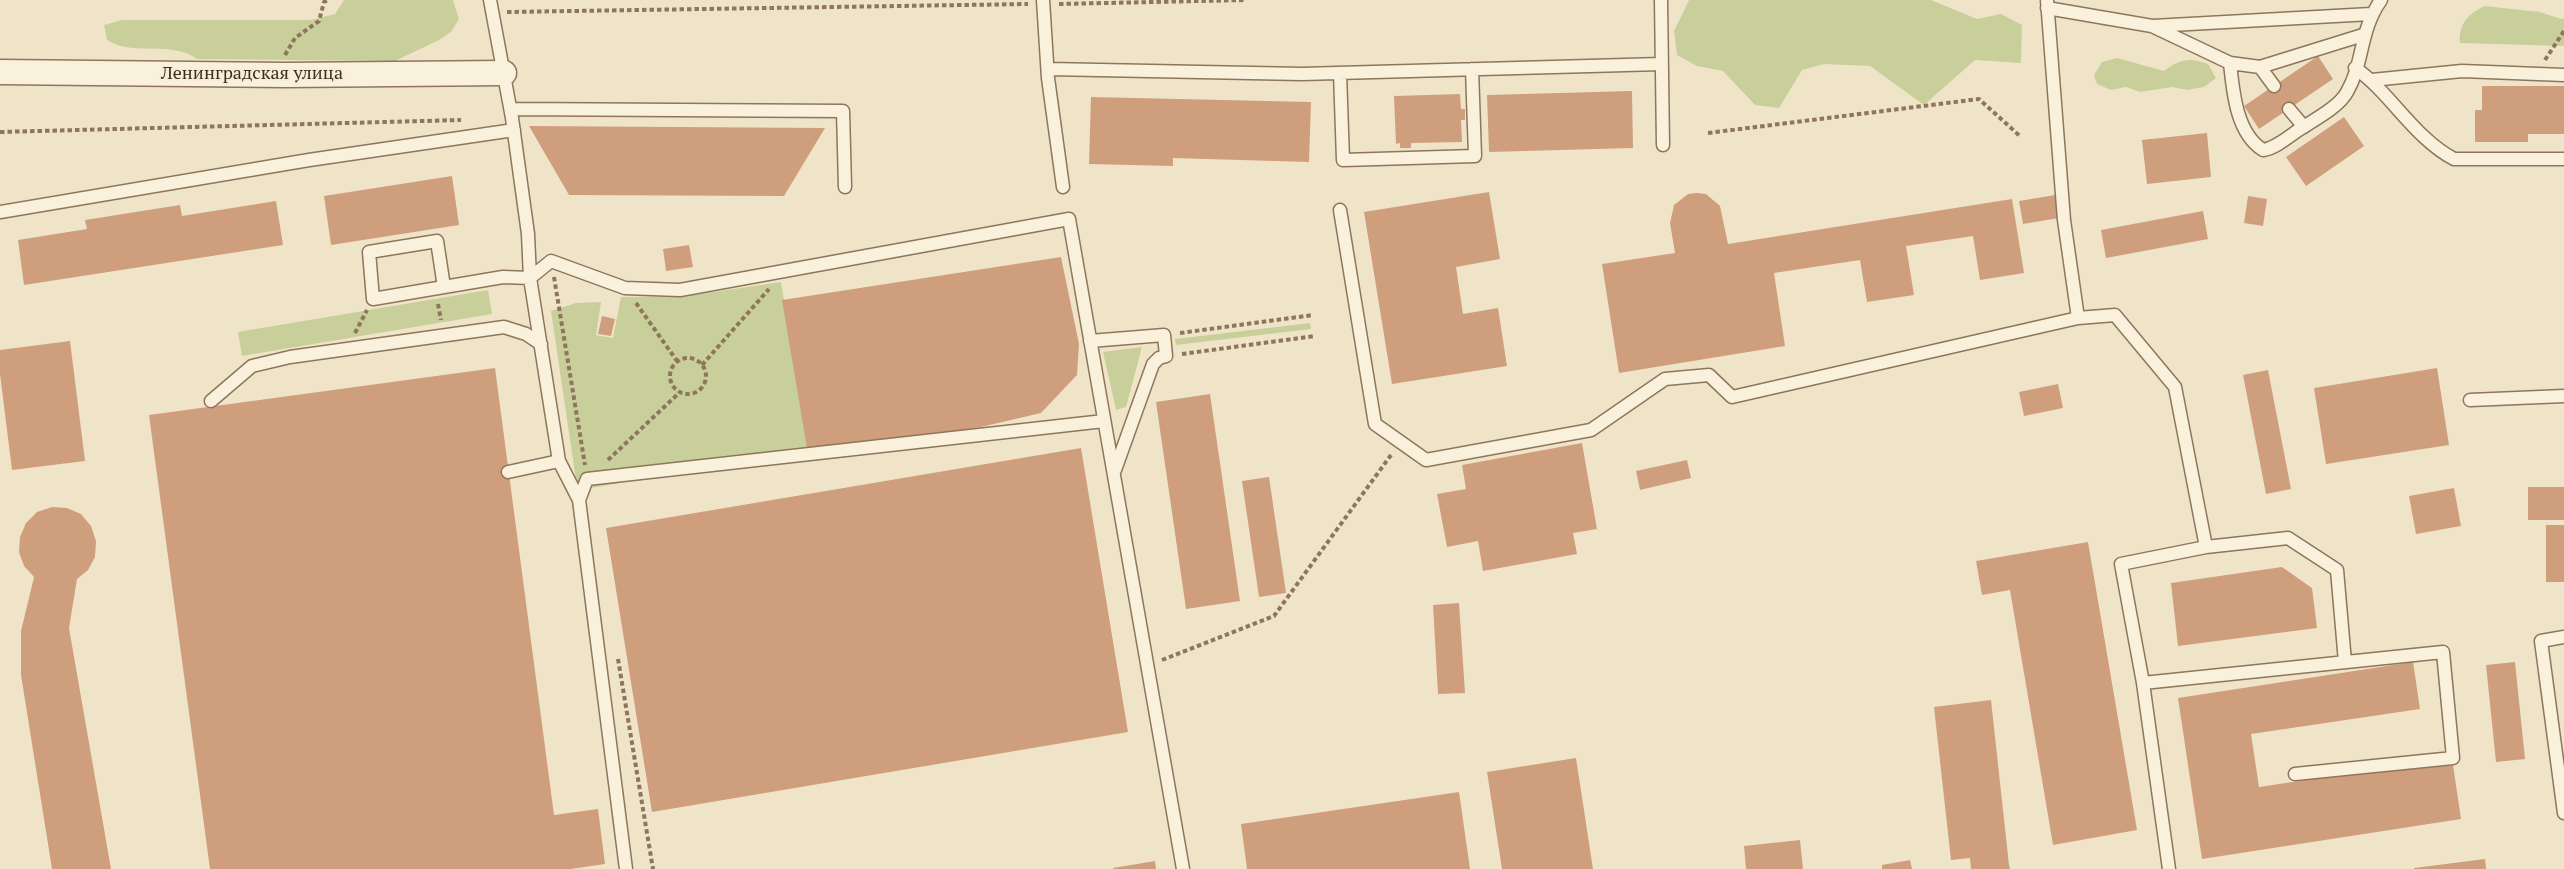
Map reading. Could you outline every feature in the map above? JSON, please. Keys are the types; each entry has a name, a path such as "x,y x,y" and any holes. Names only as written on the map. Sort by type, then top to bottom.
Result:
{"street":[{"name":"Ленинградская улица","path":"0,72 285,75 504,73"}],"lane":[{"path":"1661,0 1663,145"},
{"path":"2230,63 2235,109 2257,146 2263,150 2270,149 2304,127 2347,93 2363,35 2371,14 2381,0"},
{"path":"1043,2 1048,69 1063,187"},
{"path":"2078,318 2064,220 2047,4 2152,26 2230,63 2260,67 2363,35"},
{"path":"491,6 511,109 528,234 530,278 560,461 579,500 626,869"},
{"path":"2152,26 2371,14"},
{"path":"1048,69 1340,73 1661,64"},
{"path":"2260,67 2274,86"},
{"path":"2355,68 2372,80 2387,100 2442,152 2454,159 2564,159"},
{"path":"1340,73 1343,160 1453,157 1475,156 1472,69"},
{"path":"2372,80 2462,72 2536,72 2564,75"},
{"path":"511,109 843,111 845,187"},
{"path":"2289,109 2304,127"},
{"path":"0,212 298,161 514,130"},
{"path":"1340,210 1375,424 1426,460 1591,430 1665,379 1709,375 1732,397 2078,318 2115,315 2175,387 2206,547"},
{"path":"440,287 436,241 369,252 373,299 503,277 530,278 551,261 625,288 680,290 1069,219 1183,869"},
{"path":"211,401 252,366 290,357 504,327 526,334 541,344"},
{"path":"1090,341 1164,335 1166,356 1159,358 1153,364 1114,473"},
{"path":"2470,400 2564,396"},
{"path":"579,500 587,479 1104,421"},
{"path":"508,472 560,461"},
{"path":"2169,869 2143,683 2121,564 2206,547 2288,538 2337,570 2345,662"},
{"path":"2564,637 2541,640 2564,813"},
{"path":"2143,683 2443,652 2453,758 2295,774"}],"path":[{"path":"285,75 285,53 294,38 319,21 324,2 328,0"},
{"path":"491,6 1246,0"},
{"path":"2536,72 2564,31"},
{"path":"1708,133 1979,99 2020,137"},
{"path":"0,132 465,119"},
{"path":"702,365 786,270"},
{"path":"440,287 443,336"},
{"path":"625,288 677,361"},
{"path":"346,350 373,299"},
{"path":"1164,335 1313,315"},
{"path":"1166,356 1315,336"},
{"path":"693,358 702,365 706,374 703,387 692,394 679,393 671,383 670,375 677,361 693,358"},
{"path":"587,479 679,393"},
{"path":"1148,666 1274,616 1400,442"}],"green space":[{"path":"344,0 453,0 459,19 451,32 439,40 395,61 197,59 176,50 117,45 107,40 104,25 122,20 311,20 335,14"},
{"path":"1689,0 1931,0 1977,19 2001,14 2022,25 2021,63 1975,60 1924,105 1870,66 1824,64 1802,70 1779,108 1755,105 1723,71 1697,66 1677,55 1674,31"},
{"path":"2485,6 2540,12 2564,18 2564,46 2460,43 2461,30 2466,20"},
{"path":"2117,58 2164,71 2185,60 2195,60 2208,64 2216,78 2204,87 2187,90 2172,87 2140,92 2126,87 2111,90 2097,84 2094,75 2102,62"},
{"path":"781,282 809,450 591,488 577,487 551,311 576,303 601,302 596,335 613,338 621,297 686,296"},
{"path":"488,290 492,314 242,356 238,332"},
{"path":"1310,323 1311,329 1176,345 1175,339"},
{"path":"1142,347 1126,407 1116,410 1103,352"}],"building":[{"path":"2318,56 2333,79 2259,129 2244,106"},
{"path":"2482,86 2564,86 2564,134 2528,134 2528,142 2475,142 2475,110 2482,110"},
{"path":"1632,91 1633,148 1489,152 1487,95"},
{"path":"1460,94 1461,109 1465,109 1465,120 1461,120 1462,142 1411,143 1411,148 1400,148 1400,143 1396,144 1394,96"},
{"path":"1091,97 1311,102 1309,162 1173,158 1173,166 1089,164"},
{"path":"2344,117 2364,146 2306,186 2286,157"},
{"path":"529,126 825,128 784,196 569,195"},
{"path":"2207,133 2211,177 2147,184 2142,140"},
{"path":"452,176 459,225 331,245 324,196"},
{"path":"1489,192 1500,259 1456,267 1463,314 1498,308 1507,366 1392,384 1364,212"},
{"path":"1688,194 1706,194 1720,206 1728,244 2012,199 2024,273 1980,280 1973,236 1906,246 1914,295 1867,302 1860,260 1774,273 1785,346 1619,373 1602,264 1675,253 1670,223 1674,205"},
{"path":"2055,195 2059,218 2023,224 2019,201"},
{"path":"2248,196 2267,199 2263,226 2244,223"},
{"path":"276,201 283,245 24,285 18,240 87,229 85,220 180,205 182,216"},
{"path":"2203,211 2208,239 2106,258 2101,230"},
{"path":"689,245 693,267 666,271 663,249"},
{"path":"1061,257 1079,344 1077,375 1041,413 981,427 808,454 782,300"},
{"path":"602,316 615,319 611,336 598,334"},
{"path":"70,341 85,461 12,470 0,374 0,350"},
{"path":"495,368 554,815 598,809 605,864 571,869 210,869 149,415"},
{"path":"2437,368 2449,445 2326,464 2314,388"},
{"path":"2268,370 2291,489 2266,494 2243,375"},
{"path":"2058,384 2063,408 2024,416 2019,392"},
{"path":"1210,394 1240,601 1186,609 1156,402"},
{"path":"1582,443 1597,529 1573,533 1577,554 1483,571 1478,541 1447,547 1437,494 1466,489 1462,465"},
{"path":"1081,448 1128,732 652,812 606,528"},
{"path":"1687,460 1691,478 1640,490 1636,471"},
{"path":"1269,477 1286,593 1259,597 1242,481"},
{"path":"2528,487 2564,487 2564,520 2528,520"},
{"path":"2454,488 2461,526 2416,534 2409,496"},
{"path":"52,507 67,508 81,514 91,526 96,541 95,557 88,570 77,579 69,628 111,869 52,869 21,675 21,631 34,577 24,566 19,552 20,537 26,523 37,512"},
{"path":"2546,525 2564,525 2564,582 2546,582"},
{"path":"2088,542 2137,830 2053,845 2010,590 1982,595 1976,561"},
{"path":"2282,567 2312,588 2317,628 2178,646 2171,583"},
{"path":"1459,603 1465,693 1438,694 1433,605"},
{"path":"2413,662 2420,709 2251,734 2259,787 2452,758 2461,819 2202,859 2178,698"},
{"path":"2515,662 2525,759 2496,762 2486,665"},
{"path":"1991,700 2010,869 1971,869 1970,858 1951,860 1934,707"},
{"path":"1576,758 1593,869 1502,869 1487,772"},
{"path":"1459,792 1470,869 1247,869 1241,824"},
{"path":"1800,840 1803,869 1746,869 1744,846"},
{"path":"2485,859 2486,869 2414,869 2414,868"},
{"path":"1910,860 1912,869 1882,869 1882,865"},
{"path":"1155,861 1156,869 1113,869 1113,868"}]}
